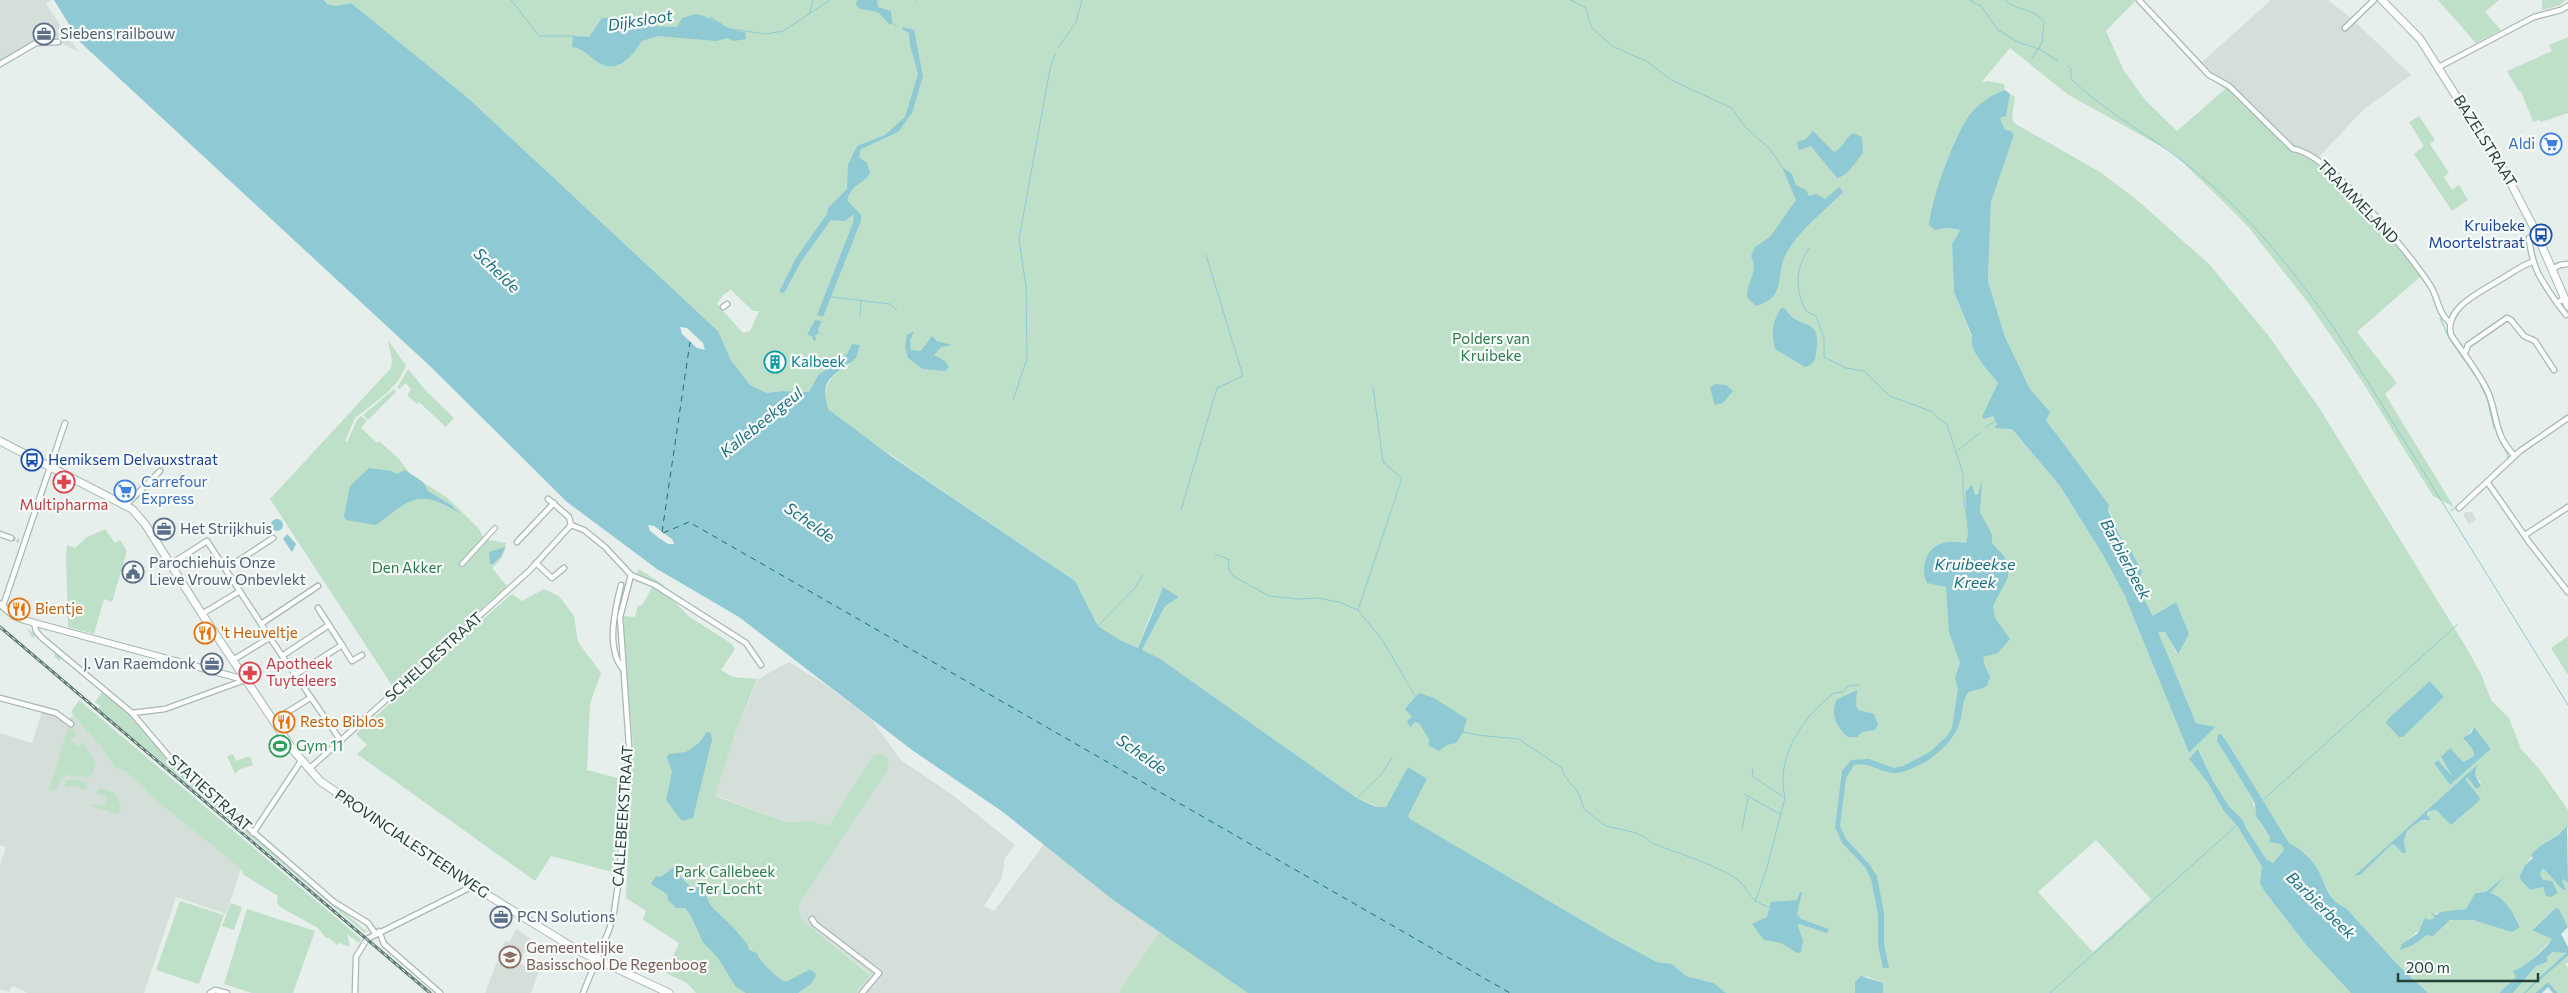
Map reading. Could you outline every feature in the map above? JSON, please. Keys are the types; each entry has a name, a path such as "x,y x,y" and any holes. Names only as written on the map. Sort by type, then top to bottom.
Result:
{"main road":[{"name":"BAZELSTRAAT","path":"2382,0 2415,33 2439,66 2520,198 2568,306"},
{"name":"PROVINCIALESTEENWEG","path":"0,441 126,505 145,524 202,614 301,762 334,792 473,886 597,960 665,992"}],"street":[{"name":"TRAMMELAND","path":"2139,0 2209,75 2229,86 2293,149 2302,149 2316,158 2344,183 2385,227 2435,294 2443,316 2450,322 2451,335 2465,353 2488,392 2495,423 2508,450 2515,456"},
{"path":"2345,28 2374,0"},
{"path":"2439,66 2534,17 2561,10 2568,6"},
{"path":"0,64 36,43 58,42"},
{"path":"2529,238 2532,262 2566,315"},
{"path":"2450,322 2469,298 2532,262"},
{"path":"2552,269 2568,264"},
{"path":"2557,303 2565,298"},
{"path":"723,308 728,304"},
{"path":"2465,353 2468,345 2507,318 2511,320 2524,336 2535,341 2554,370"},
{"path":"2459,508 2515,456 2568,418"},
{"path":"65,423 1,605 18,618 34,623 246,680"},
{"path":"126,505 160,471"},
{"path":"2488,483 2568,592"},
{"path":"548,498 569,517 571,525 584,530 605,547 631,575 655,585 746,643 762,665"},
{"path":"518,542 554,504"},
{"path":"2525,535 2568,507"},
{"name":"SCHELDESTRAAT","path":"309,769 536,563 571,525"},
{"path":"462,564 495,528"},
{"path":"0,534 11,538"},
{"path":"226,569 273,538"},
{"path":"171,564 207,541 310,698 341,741"},
{"path":"536,563 552,578 564,568"},
{"name":"CALLEBEEKSTRAAT","path":"583,993 614,912 621,852 629,746 620,617 631,575"},
{"name":"CALLEBEEKSTRAAT","path":"621,585 614,617 614,636 617,661 623,669"},
{"path":"261,624 318,586"},
{"path":"202,614 240,591"},
{"path":"318,608 352,661 362,655"},
{"name":"STATIESTRAAT","path":"34,623 36,631 42,638 132,713 176,765 334,902 368,923 377,932 384,944 440,993"},
{"path":"282,656 329,625"},
{"path":"233,660 271,639"},
{"path":"296,675 342,644"},
{"path":"132,713 165,709 246,680"},
{"path":"0,698 56,713 71,724"},
{"path":"273,721 310,698"},
{"path":"253,833 301,762"},
{"path":"355,993 356,957 365,941 377,932 473,886"},
{"path":"812,920 879,973 862,993"},
{"path":"210,993 215,990 227,993"}],"shaded area":[{"path":"0,0 51,0 46,4 78,51 58,42 36,43 0,64"},
{"path":"2271,0 2328,0 2351,18 2411,75 2364,109 2317,159 2293,147 2231,85 2225,90 2211,76 2213,73 2202,62"},
{"path":"2465,512 2472,512 2476,519 2469,525 2463,515"},
{"path":"789,662 823,683 872,720 901,760 954,796 1015,845 1005,858 1002,878 984,906 994,911 1045,843 1161,930 1118,993 855,993 870,974 802,920 798,906 889,768 888,759 872,756 829,825 809,821 786,822 715,795 735,734 758,679"},
{"path":"42,712 57,716 66,722 74,714 116,769 124,770 158,802 241,869 226,914 176,897 144,993 28,993 12,986 9,992 0,989 0,865 6,847 0,845 0,733 32,743"},
{"name":"Gemeentelijke Basisschool De Regenboog","path":"516,929 531,939 519,963 539,971 531,993 485,993 505,941 510,942"}],"green space":[{"name":"Polders van Kruibeke","path":"324,0 2136,0 2106,31 2124,71 2146,101 2177,131 2231,84 2293,147 2302,148 2316,158 2380,218 2421,276 2357,332 2397,383 2385,394 2454,507 2433,496 2362,381 2309,304 2249,228 2230,208 2173,153 2067,94 2010,48 1981,83 1988,81 2004,84 2005,90 1987,99 1973,112 1962,127 1946,163 1929,219 1938,230 1948,228 1960,230 1952,244 1954,292 1981,361 1998,383 1984,419 1993,416 1997,424 1994,428 2011,428 2060,486 2103,555 2124,594 2189,753 2214,727 2196,723 2157,632 2165,631 2177,654 2176,602 2154,617 2143,595 2140,584 2142,572 2132,552 2127,550 2108,508 2046,419 2049,412 2030,389 2005,337 1988,281 1991,202 2014,135 2005,130 2000,118 2006,116 2010,94 2015,97 2012,117 2014,123 2100,172 2136,199 2210,265 2268,335 2320,409 2466,647 2481,674 2491,700 2509,718 2521,749 2540,770 2568,810 2568,827 2540,846 2525,865 2519,878 2530,890 2543,887 2550,897 2540,874 2543,868 2563,889 2566,888 2561,881 2563,878 2568,883 2568,927 2559,909 2549,914 2532,929 2552,939 2524,968 2516,971 2516,977 2499,993 2428,993 2398,965 2346,908 2335,903 2317,869 2289,843 2222,735 2217,741 2251,796 2259,822 2266,832 2281,844 2284,850 2273,864 2267,860 2246,828 2243,820 2229,806 2213,781 2199,750 2190,760 2208,783 2223,810 2238,827 2262,867 2265,892 2307,946 2351,993 1883,993 1883,983 1866,976 1855,989 1855,993 1726,993 1714,983 1686,976 1672,964 1657,962 1612,938 1409,819 1408,816 1427,779 1408,768 1386,807 1381,808 1357,798 1159,658 1142,650 1165,606 1179,597 1163,587 1138,648 1120,640 1098,626 1075,581 834,416 826,401 825,393 827,386 836,374 850,364 852,344 847,354 818,375 809,392 782,391 767,393 750,385 731,360 718,331 468,98 351,3 336,6 327,4","holes":["731,290 753,311 759,311 750,331 743,333 717,304 723,295","2430,681 2444,697 2403,737 2399,737","2474,727 2491,749 2450,785 2434,762 2438,760 2452,776 2441,758 2450,749 2463,762 2474,756 2473,750 2464,740","2477,765 2475,775 2481,783 2476,789 2468,778 2465,779 2479,801 2451,825 2436,810 2429,811 2427,821 2421,820 2407,831 2404,841 2406,853 2402,853 2392,844 2359,874 2354,876","2096,840 2151,899 2093,952 2038,892","2507,874 2489,893 2496,894 2517,919 2520,927 2473,920 2455,920 2444,923 2413,945 2402,944 2436,918 2433,914 2466,909 2475,893 2486,892"]},
{"path":"2438,0 2499,0 2485,12 2501,30 2476,43"},
{"path":"2542,0 2566,0 2560,5 2542,10"},
{"path":"2568,37 2568,113 2541,122 2540,120 2533,122 2521,91 2519,92 2507,71 2552,51 2549,45"},
{"path":"2419,116 2435,140 2430,144 2449,173 2444,177 2452,190 2459,185 2468,200 2452,211 2414,154 2424,146 2409,122"},
{"name":"Den Akker","path":"388,340 406,366 398,381 387,393 355,418 345,441 347,442 357,420 361,416 367,421 361,428 377,443 379,441 398,458 412,476 445,496 479,529 484,539 506,543 502,557 492,568 507,586 393,687 270,499 391,368 392,361"},
{"path":"408,369 426,391 454,418 446,427 419,402 417,404 407,395 411,390 406,383 399,389 397,388"},
{"path":"394,389 396,392 368,420 363,415"},
{"path":"105,529 115,543 120,540 127,551 112,602 104,599 94,634 68,627 67,545 75,548 87,537"},
{"path":"639,569 664,585 663,587 636,573"},
{"name":"Park Callebeek - Ter Locht","path":"653,586 665,593 690,617 732,644 735,649 721,670 733,677 757,679 735,734 715,796 786,822 809,821 829,825 872,756 881,753 888,759 889,768 798,906 802,920 870,975 855,993 696,993 687,983 666,973 679,943 643,920 646,911 626,898 633,747 624,641 624,616 635,617 638,606 642,605"},
{"path":"544,589 559,596 574,616 578,642 601,673 590,704 587,770 621,779 613,872 551,856 535,881 357,754 367,745 356,734 508,597 512,594 522,601"},
{"path":"27,628 130,714 174,765 367,932 365,933 98,709 100,706 95,702 102,692 62,658 59,661 54,656 55,653 35,636 32,638"},
{"path":"2568,636 2568,675 2551,648"},
{"path":"79,700 361,939 359,943 347,934 350,947 339,943 337,945 329,938 326,938 318,928 280,907 277,903 278,896 244,875 241,869 158,802 124,770 116,769 101,747 71,712"},
{"path":"69,725 76,734 71,739 78,747 83,742 96,763 91,777 67,775 61,780 55,790 48,792"},
{"path":"233,754 236,761 250,756 253,765 240,769 235,774 227,756"},
{"path":"75,779 87,783 86,790 74,786 65,787 66,781"},
{"path":"100,788 115,793 122,809 116,814 92,806 93,804 104,807 107,797 96,793"},
{"path":"180,901 224,915 199,984 156,970"},
{"path":"231,903 242,907 234,930 222,926"},
{"path":"247,909 315,931 293,993 252,993 224,984"},
{"path":"1161,930 1252,993 1118,993"},
{"path":"2563,951 2565,956 2523,993 2513,993 2536,966 2546,962 2547,957 2554,952"},
{"path":"2568,956 2568,963 2565,963 2568,968 2568,993 2558,993 2548,982 2535,993 2525,993"}],"water":[{"name":"Schelde","path":"54,0 324,0 327,4 336,6 351,3 468,98 718,331 731,360 750,385 767,393 782,391 809,392 818,375 847,354 852,344 860,345 856,358 830,378 827,384 825,391 829,410 891,456 1075,581 1098,626 1120,640 1138,648 1163,587 1179,597 1165,606 1142,650 1159,658 1357,798 1371,805 1386,807 1408,767 1427,779 1408,816 1410,819 1612,938 1657,962 1672,964 1686,976 1714,983 1726,993 1248,993 1112,899 1003,812 912,750 739,617 657,569 567,502 431,367 80,42"},
{"path":"857,0 877,0 878,7 891,11 892,23 890,25 878,12 860,9 856,5"},
{"path":"696,14 732,29 745,32 746,39 734,41 727,38 716,41 658,36 642,41 623,63 610,66 596,61 582,50 572,47 573,36 589,37 602,18 615,17 629,29 652,26 677,27 682,18"},
{"path":"903,27 914,30 923,76 912,113 898,132 861,149 859,157 867,163 870,172 853,189 847,200 861,215 861,221 823,317 817,315 853,223 854,214 845,221 831,220 802,260 784,293 779,292 796,258 827,214 828,208 847,189 848,165 857,146 885,135 905,117 918,74 910,45 909,33 902,29"},
{"path":"2005,90 2010,94 2006,116 2000,118 2005,130 2011,131 2014,135 1991,202 1988,281 2005,337 2030,389 2050,412 2046,420 2109,505 2108,510 2127,550 2132,552 2142,572 2139,582 2148,589 2144,599 2153,616 2176,602 2189,634 2178,654 2165,632 2158,632 2196,723 2215,727 2189,753 2124,594 2103,555 2060,486 2012,429 1994,428 1997,424 1993,416 1984,419 1982,417 1998,383 1976,355 1972,336 1954,292 1952,244 1960,230 1948,228 1935,230 1929,225 1934,199 1945,165 1966,120 1983,101"},
{"path":"1813,131 1834,152 1854,133 1862,137 1863,153 1848,171 1837,178 1811,146 1799,150 1797,142 1806,139"},
{"path":"1782,167 1792,174 1796,185 1806,190 1809,196 1816,194 1825,199 1839,187 1843,192 1812,222 1790,247 1782,264 1776,292 1766,302 1756,306 1747,297 1754,266 1751,256 1755,247 1770,237 1796,200"},
{"path":"1781,308 1785,308 1796,320 1813,328 1816,333 1816,356 1810,365 1805,367 1775,349 1773,327"},
{"path":"815,320 822,321 818,329 819,333 815,335 816,340 814,341 812,336 807,335"},
{"path":"914,331 910,341 911,350 921,351 932,336 937,341 952,345 941,347 934,355 945,361 949,367 945,371 923,369 908,358 905,347 907,335"},
{"path":"1715,384 1726,385 1733,391 1723,403 1715,405 1710,388"},
{"path":"369,468 391,471 397,474 405,470 423,482 428,491 451,505 459,513 434,500 424,499 406,503 376,525 346,520 344,516 350,486"},
{"name":"Kruibeekse Kreek","path":"1982,480 1980,512 1992,535 1992,543 2004,556 2008,566 2008,577 1993,606 1995,618 2010,639 1998,653 1983,657 1990,677 1987,686 1967,694 1956,730 1951,739 1937,753 1920,765 1902,772 1895,773 1866,765 1854,765 1846,778 1840,826 1846,839 1869,864 1877,876 1884,913 1884,944 1889,968 1883,968 1878,945 1878,914 1871,879 1865,867 1842,843 1835,827 1842,771 1851,760 1869,759 1894,768 1903,766 1930,752 1948,735 1952,728 1958,689 1955,678 1960,663 1949,632 1946,587 1927,583 1924,568 1930,552 1941,543 1966,543 1968,535 1965,492 1972,485 1975,495 1978,494"},
{"path":"279,519 282,520 282,530 275,531 272,530 271,523 272,520"},
{"path":"287,534 296,544 292,552 283,539"},
{"path":"505,547 501,556 493,564 490,564 489,552"},
{"path":"2430,681 2444,697 2403,737 2399,737 2386,723 2388,719"},
{"path":"1857,690 1856,705 1858,710 1874,714 1878,725 1875,730 1862,732 1857,737 1848,737 1840,729 1834,716 1836,700"},
{"path":"1419,693 1434,698 1467,719 1463,732 1456,743 1447,745 1439,751 1428,745 1430,741 1419,723 1415,722 1410,727 1407,721 1412,717 1405,709"},
{"path":"2474,727 2491,749 2450,785 2434,763 2438,760 2452,776 2441,757 2450,748 2463,762 2474,756 2473,750 2463,738 2471,733"},
{"path":"707,732 711,733 712,740 693,818 682,821 666,800 672,772 667,757 669,754 686,752 699,743"},
{"path":"2218,734 2222,735 2230,747 2289,843 2304,853 2313,863 2334,900 2346,908 2398,965 2428,993 2351,993 2307,946 2265,892 2260,883 2262,867 2238,827 2223,810 2208,783 2189,759 2198,749 2213,781 2229,806 2243,820 2246,828 2267,860 2273,863 2284,850 2281,844 2269,842 2270,837 2256,816 2255,804 2251,796 2217,741"},
{"path":"2477,765 2475,775 2481,786 2476,789 2468,778 2465,779 2480,798 2479,801 2451,825 2436,810 2429,811 2427,814 2430,820 2421,820 2407,831 2404,841 2406,853 2402,853 2392,844 2360,875 2354,876"},
{"path":"2567,826 2568,883 2563,879 2562,881 2566,889 2563,890 2543,868 2540,874 2543,880 2552,881 2558,893 2551,897 2546,896 2543,887 2530,890 2519,878 2525,865 2533,858 2531,855 2540,846 2559,834"},
{"path":"675,866 681,877 692,888 699,887 702,889 711,906 740,935 749,950 757,953 765,966 774,974 786,982 809,970 813,971 816,975 812,983 798,993 746,993 736,987 718,958 703,942 691,916 685,908 676,908 668,900 667,894 651,884 656,876 661,877"},
{"path":"2507,874 2490,893 2504,901 2512,911 2520,927 2512,932 2473,920 2450,920 2433,936 2427,935 2413,945 2400,950 2402,944 2418,933 2425,918 2429,920 2435,918 2431,912 2436,915 2441,912 2466,909 2475,893 2486,892"},
{"path":"1800,892 1802,893 1797,914 1801,919 1829,929 1827,933 1799,924 1803,941 1801,952 1797,953 1781,943 1764,940 1752,924 1767,917 1771,902 1797,900"},
{"path":"2556,908 2559,909 2568,927 2561,934 2568,947 2568,956 2525,993 2523,993 2566,953 2553,952 2547,957 2547,962 2536,966 2513,993 2499,993 2516,977 2513,971 2534,958 2552,939 2532,930"},
{"path":"1861,976 1883,983 1883,993 1855,993 1855,982"},
{"path":"2548,982 2558,993 2553,993 2548,987 2542,993 2535,993"}],"pier":[{"path":"680,327 687,328 703,343 705,350 697,348 682,334"},
{"path":"648,525 654,526 672,539 674,544 668,544 659,538 650,531"}],"waterway":[{"name":"Dijksloot","path":"511,0 539,36 574,36"},
{"path":"809,14 813,0"},
{"name":"Dijksloot","path":"731,29 766,34 783,31 830,0"},
{"path":"1058,48 1076,22 1082,0"},
{"path":"1570,0 1585,7 1592,28 1612,46 1648,62 1671,80 1732,108 1746,128 1769,148 1782,167"},
{"path":"1970,0 1982,7 1998,30 2018,42 2039,49 2058,61"},
{"name":"Barbierbeek","path":"2005,0 2009,4 2036,14 2044,22 2042,43 2032,58"},
{"name":"Dijksloot","path":"710,17 723,25"},
{"name":"Kallebeekgeul","path":"892,23 896,26"},
{"path":"1013,400 1027,358 1026,287 1019,239 1050,69 1055,54"},
{"path":"2068,66 2071,69 2071,79 2099,103 2175,156 2212,185 2252,225 2305,288 2338,334 2568,705"},
{"name":"Barbierbeek","path":"1809,248 1799,271 1798,287 1806,311 1816,316 1824,338 1824,357 1846,368 1864,371 1890,396 1933,412 1947,424 1963,474 1963,495 1967,519"},
{"path":"1181,510 1217,388 1243,376 1206,255"},
{"path":"2494,286 2506,279"},
{"path":"832,297 890,304 897,310"},
{"name":"Kallebeekgeul","path":"860,316 861,302"},
{"path":"2453,323 2462,308"},
{"path":"2440,318 2449,338 2478,380"},
{"path":"2453,332 2457,340"},
{"path":"2480,384 2487,398 2494,428"},
{"path":"1358,610 1402,478 1383,462 1373,387"},
{"path":"1986,427 1997,420"},
{"path":"2496,432 2508,456 2507,461"},
{"path":"1958,450 1980,433"},
{"path":"2451,511 2489,477"},
{"path":"1215,554 1228,559 1229,570 1233,576 1269,596 1298,599 1317,598 1339,602 1358,610 1383,641 1415,696"},
{"path":"1098,626 1133,590 1143,575"},
{"path":"2263,800 2457,625"},
{"path":"1785,798 1784,767 1794,739 1802,726 1834,693 1843,692 1848,686 1859,685"},
{"path":"1463,732 1519,739 1562,768 1564,775 1579,794 1584,809 1606,826 1633,832 1645,837 1652,843 1724,871 1738,880 1751,897 1769,907"},
{"path":"1357,798 1381,775 1392,758"},
{"path":"1753,769 1752,776 1785,798 1766,871 1755,902"},
{"path":"1744,794 1780,814"},
{"path":"1742,829 1748,798"},
{"path":"2050,993 2237,825"}],"ferry route":[{"path":"662,532 690,342"},
{"path":"663,533 689,522 1510,993"}],"tunnel":[{"path":"11,538 19,541"}],"railway":[{"path":"0,627 430,993"}],"place":[{"name":"Siebens railbouw","path":"44,34"},
{"name":"Aldi","path":"2551,144"},
{"name":"Kruibeke Moortelstraat","path":"2541,235"},
{"name":"Kalbeek","path":"775,362"},
{"name":"Hemiksem Delvauxstraat","path":"32,460"},
{"name":"Multipharma","path":"64,482"},
{"name":"Carrefour Express","path":"125,491"},
{"name":"Het Strijkhuis","path":"164,529"},
{"name":"Parochiehuis Onze Lieve Vrouw Onbevlekt","path":"133,572"},
{"name":"Bientje","path":"19,609"},
{"name":"'t Heuveltje","path":"205,633"},
{"name":"J. Van Raemdonk","path":"212,664"},
{"name":"Apotheek Tuyteleers","path":"250,673"},
{"name":"Resto Biblos","path":"284,722"},
{"name":"Gym 11","path":"280,746"},
{"name":"PCN Solutions","path":"501,917"},
{"name":"Gemeentelijke Basisschool De Regenboog","path":"510,957"}]}
